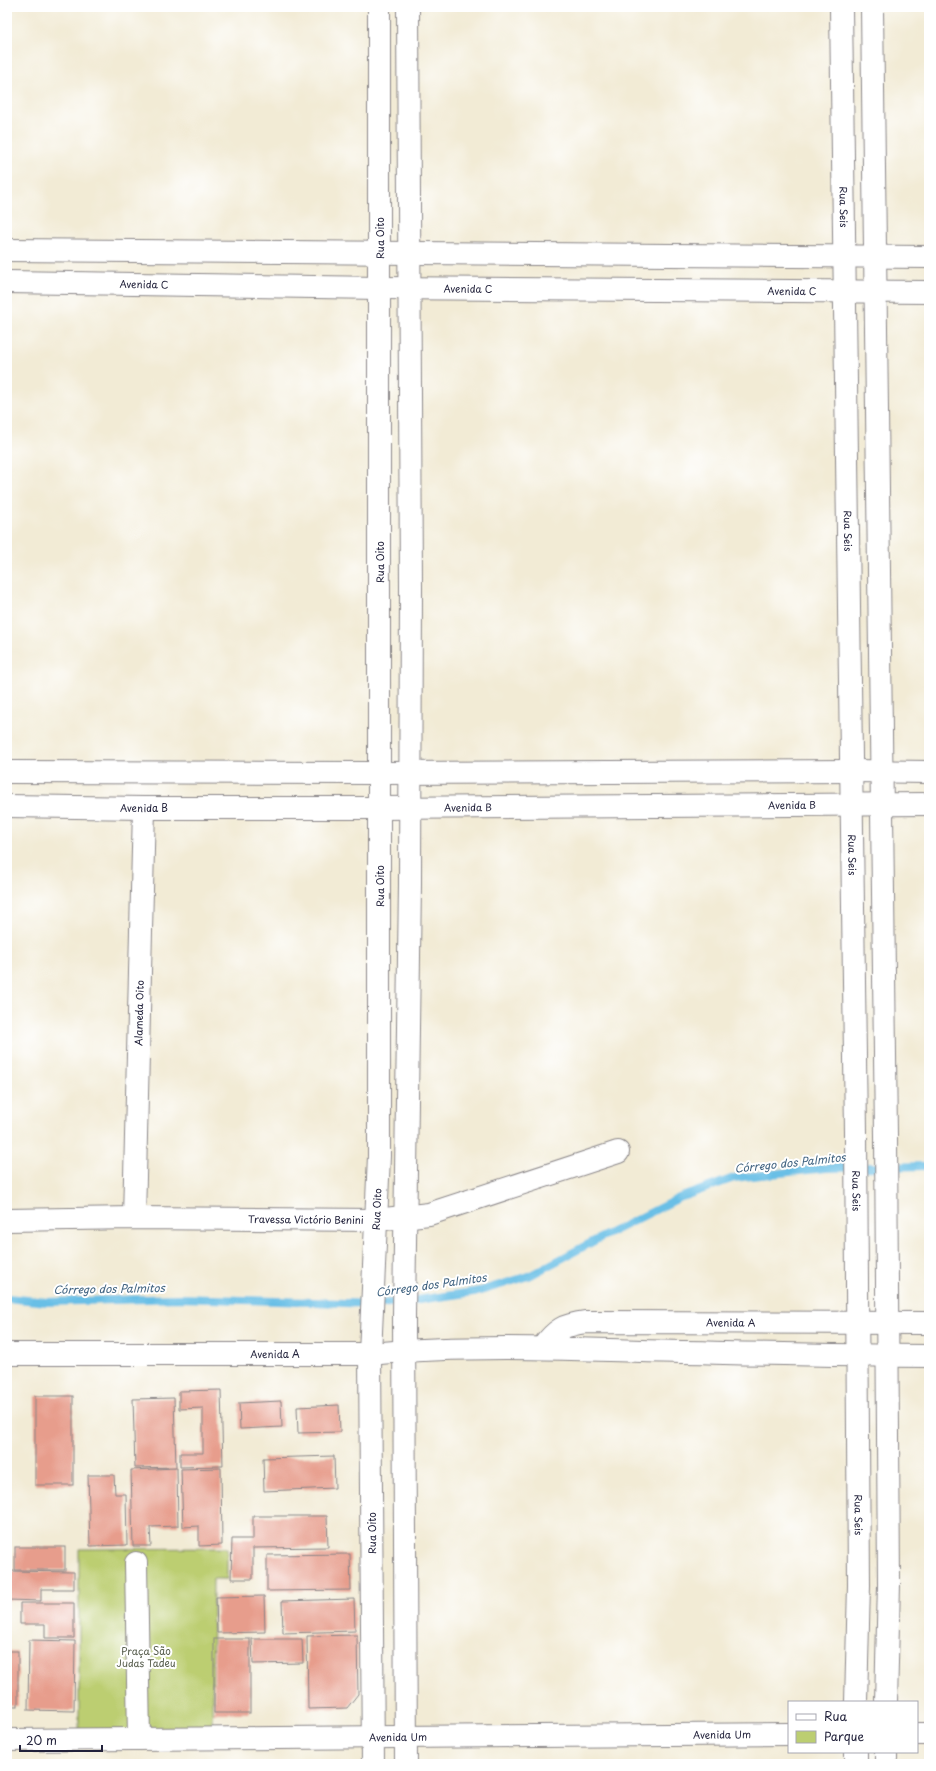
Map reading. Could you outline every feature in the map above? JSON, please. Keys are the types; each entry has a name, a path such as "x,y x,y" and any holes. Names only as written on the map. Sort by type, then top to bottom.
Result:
{"street":[{"name":"Rua Oito","path":"373,1764 370,1354 379,1156 379,7"},
{"path":"406,1764 404,1316 410,807 408,7"},
{"name":"Rua Seis","path":"841,7 853,771 859,1585 856,1701"},
{"path":"872,7 883,771 889,1584 886,1701"},
{"path":"7,250 845,255 929,257"},
{"name":"Avenida C","path":"7,282 380,288 875,293 929,292"},
{"path":"7,772 929,772"},
{"name":"Avenida B","path":"7,806 144,808 380,808 853,803 929,804"},
{"name":"Alameda Oito","path":"134,1218 144,808"},
{"name":"Travessa Victório Benini","path":"7,1220 134,1218 376,1220 406,1218 430,1214 618,1152"},
{"name":"Avenida A","path":"542,1348 559,1328 572,1323 586,1322 929,1323"},
{"name":"Avenida A","path":"7,1354 370,1354 404,1350 507,1347 857,1357 929,1356"},
{"path":"136,1562 139,1739"},
{"name":"Avenida Um","path":"7,1740 788,1734"},
{"path":"918,1734 929,1734"},
{"path":"856,1753 856,1764"},
{"path":"886,1753 886,1764"}],"green space":[{"name":"Praça São Judas Tadeu","path":"227,1548 227,1579 213,1579 212,1735 79,1736 79,1549"}],"building":[{"path":"221,1390 223,1466 180,1467 180,1453 203,1453 203,1408 179,1409 179,1391"},
{"path":"35,1396 73,1396 73,1485 35,1485"},
{"path":"174,1398 176,1467 135,1468 133,1399"},
{"path":"281,1401 282,1427 240,1429 239,1403"},
{"path":"339,1405 340,1432 298,1433 297,1407"},
{"path":"334,1456 335,1488 264,1491 263,1458"},
{"path":"177,1468 178,1526 150,1527 151,1546 133,1546 131,1470"},
{"path":"221,1468 222,1545 199,1546 199,1526 183,1527 181,1469"},
{"path":"88,1475 114,1475 115,1494 126,1494 127,1545 90,1546"},
{"path":"253,1516 327,1516 328,1547 253,1548 253,1579 231,1579 232,1539 253,1539"},
{"path":"15,1547 65,1547 65,1570 15,1570"},
{"path":"350,1554 351,1590 267,1591 267,1555"},
{"path":"7,1571 74,1572 74,1589 41,1589 41,1601 7,1600"},
{"path":"264,1596 265,1632 217,1633 216,1597"},
{"path":"354,1599 355,1631 283,1633 282,1601"},
{"path":"20,1603 74,1603 74,1638 45,1638 45,1624 20,1624"},
{"path":"357,1635 358,1694 347,1708 308,1709 307,1636"},
{"path":"214,1639 250,1639 250,1713 214,1713"},
{"path":"252,1639 302,1639 303,1663 253,1664"},
{"path":"29,1640 75,1641 74,1711 28,1710"},
{"path":"7,1651 18,1651 18,1706 7,1706"}],"waterway":[{"name":"Córrego dos Palmitos","path":"7,1298 47,1302 179,1298 378,1304 411,1301 480,1291 529,1276 679,1198 734,1178 826,1168 929,1166"}]}
